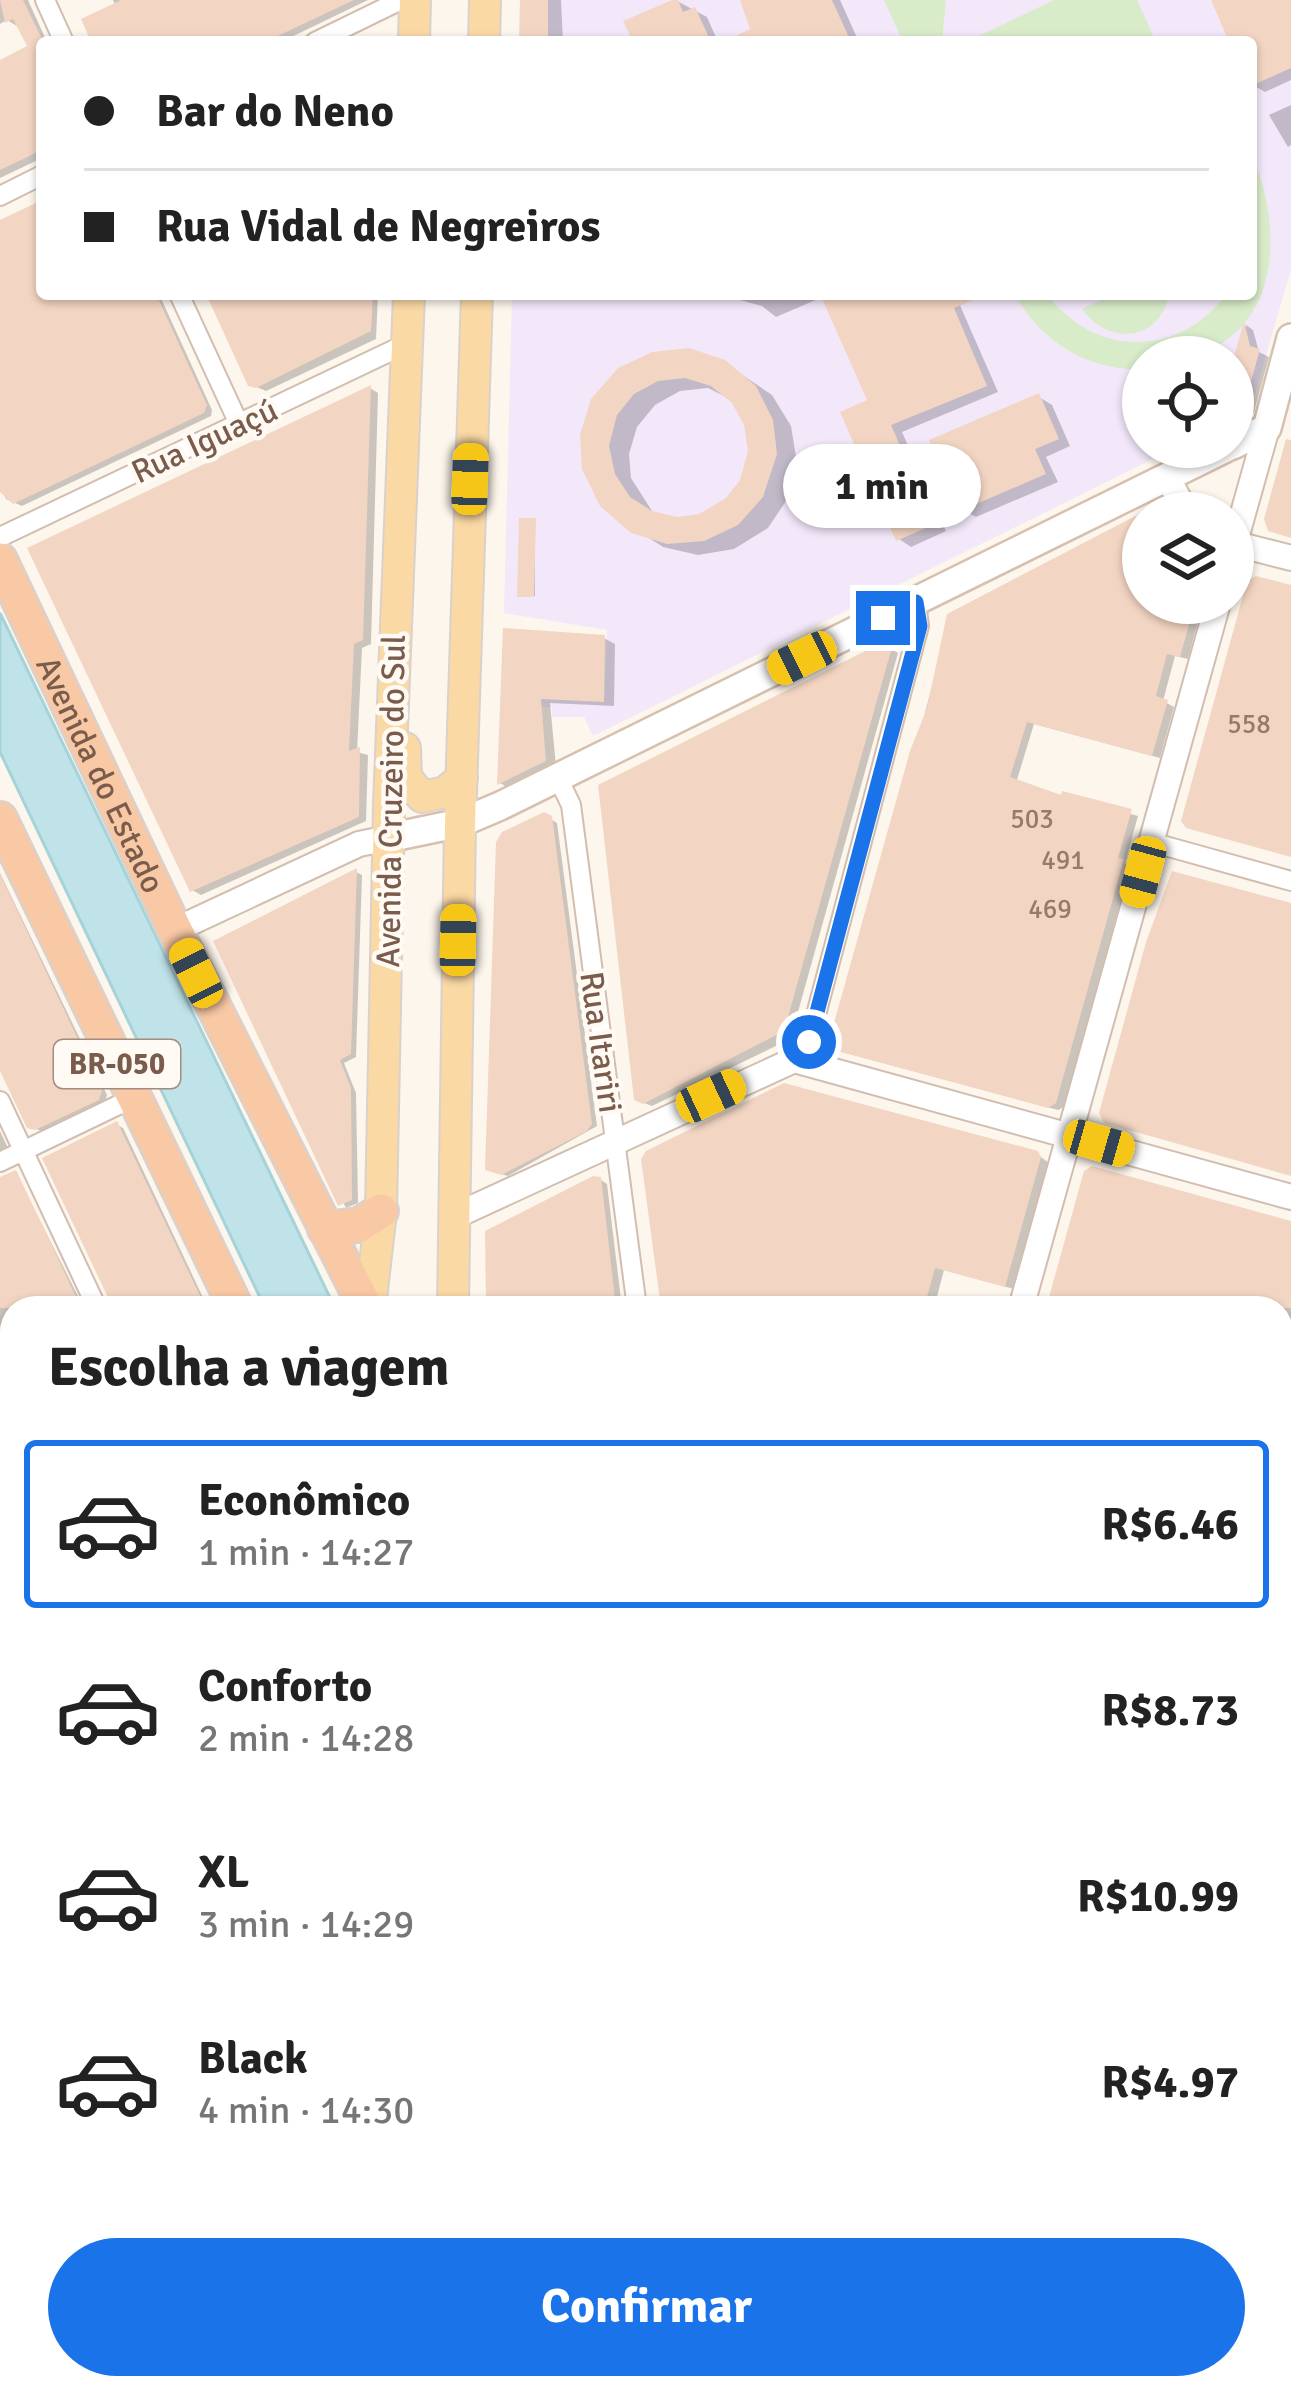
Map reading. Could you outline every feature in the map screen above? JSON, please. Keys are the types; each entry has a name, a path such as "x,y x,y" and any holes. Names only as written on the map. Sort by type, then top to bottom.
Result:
{"highway":[{"name":"Avenida do Estado","path":"0,560 175,930 361,1296"},
{"name":"BR-050","path":"0,819 9,853 133,1098 224,1296"},
{"path":"325,1229 359,1225 381,1211"}],"main road":[{"path":"414,36 415,0"},
{"path":"484,36 485,0"},
{"name":"Avenida Cruzeiro do Sul","path":"370,1296 381,1211 394,632 409,300"},
{"path":"453,1296 461,778 476,300"},
{"path":"1254,434 1267,428 1291,338"},
{"path":"388,838 460,823 558,778 1185,468"},
{"path":"394,632 406,650 409,784 429,798 461,778"}],"street":[{"path":"45,0 61,36"},
{"path":"328,36 401,0"},
{"path":"0,196 36,178"},
{"path":"182,300 239,424"},
{"name":"Rua Iguaçú","path":"0,537 408,343"},
{"path":"1249,492 1267,428"},
{"path":"1167,477 1175,492"},
{"path":"1254,550 1291,559"},
{"path":"804,1060 920,626 916,602"},
{"path":"1024,1296 1212,624"},
{"name":"Rua Itariri","path":"558,778 571,805 636,1296"},
{"path":"175,930 359,844 388,838"},
{"path":"1151,842 1291,881"},
{"path":"453,1217 781,1063 804,1060 1291,1197"},
{"path":"0,1162 133,1098"},
{"path":"0,1101 91,1296"}],"shaded area":[{"path":"521,0 1291,0 1291,269 1254,397 1254,336 1122,336 1122,468 1135,468 593,736 584,717 552,717 552,707 500,706 500,697 604,701 607,630 504,613 512,300 1257,300 1257,36 519,36"}],"green space":[{"path":"884,0 946,0 943,36 900,36"},
{"path":"1054,0 1137,0 1153,36 979,36"},
{"path":"1257,169 1271,238 1261,295 1231,336 1170,336 1185,330 1221,300 1257,300"},
{"path":"1019,300 1052,300 1088,330 1122,340 1122,368 1068,350 1038,326"},
{"path":"1101,300 1167,300 1155,322 1132,333 1105,329 1082,309"}],"water":[{"path":"0,613 329,1296 259,1296 0,752"}],"building":[{"path":"0,0 23,0 41,36 36,36 36,153 0,170 0,60 27,46 13,19 5,23"},
{"path":"121,0 354,0 278,36 88,36 81,19"},
{"path":"520,0 548,0 548,36 519,36"},
{"path":"678,0 683,12 695,7 708,36 630,36 623,21"},
{"path":"740,0 832,0 848,36 736,36 750,29"},
{"path":"1211,0 1291,0 1291,68 1257,83 1257,36 1226,36"},
{"path":"36,203 36,300 159,300 207,405 204,413 13,504 0,492 0,220"},
{"path":"209,300 373,300 371,331 256,388 248,386"},
{"path":"823,300 973,300 954,308 987,386 891,425 935,524 896,541 840,412 867,400"},
{"path":"689,348 725,360 756,386 773,420 777,454 763,497 738,525 704,541 667,544 631,533 600,506 582,469 580,435 591,399 618,368 652,352","holes":["685,378 711,386 732,403 744,425 748,451 740,480 726,498 699,514 677,517 652,511 630,497 615,474 609,446 617,415 634,394 658,381"]},
{"path":"371,385 363,640 354,644 349,751 360,747 359,817 190,892 27,548"},
{"path":"1039,393 1059,439 1035,449 1046,474 960,511 929,440"},
{"path":"1286,439 1291,440 1291,538 1268,531 1264,519"},
{"path":"519,518 536,518 534,597 517,597"},
{"path":"1122,523 1122,624 1189,624 1180,657 1167,654 1156,696 1168,700 1152,756 1027,722 1010,777 1061,795 1062,791 1132,809 1118,858 1124,859 1056,1103 1048,1108 827,1048 910,751 927,708 947,614"},
{"path":"1254,577 1291,585 1291,857 1186,828 1181,821 1235,624 1254,624"},
{"path":"503,628 605,635 604,702 541,699 546,761 497,785"},
{"path":"885,641 892,647 784,1031 643,1104 634,1100 598,785"},
{"path":"544,812 552,816 592,1124 587,1131 501,1175 485,1170 496,842 502,832"},
{"path":"357,868 351,1054 340,1060 351,1088 352,1200 338,1206 213,941"},
{"path":"1172,871 1291,903 1291,1176 1104,1123 1099,1113 1146,942"},
{"path":"0,874 102,1090 99,1100 35,1130 27,1128 0,1071"},
{"path":"784,1083 1038,1151 1041,1157 1005,1287 935,1268 927,1296 659,1296 641,1159 646,1151"},
{"path":"117,1121 200,1296 107,1296 42,1158"},
{"path":"1092,1166 1291,1221 1291,1296 1049,1296 1084,1171"},
{"path":"16,1170 75,1296 0,1296 0,1177"},
{"path":"593,1176 601,1177 615,1296 486,1296 485,1231"}],"route":[{"path":"809,1042 920,626 916,602 883,618"}]}
